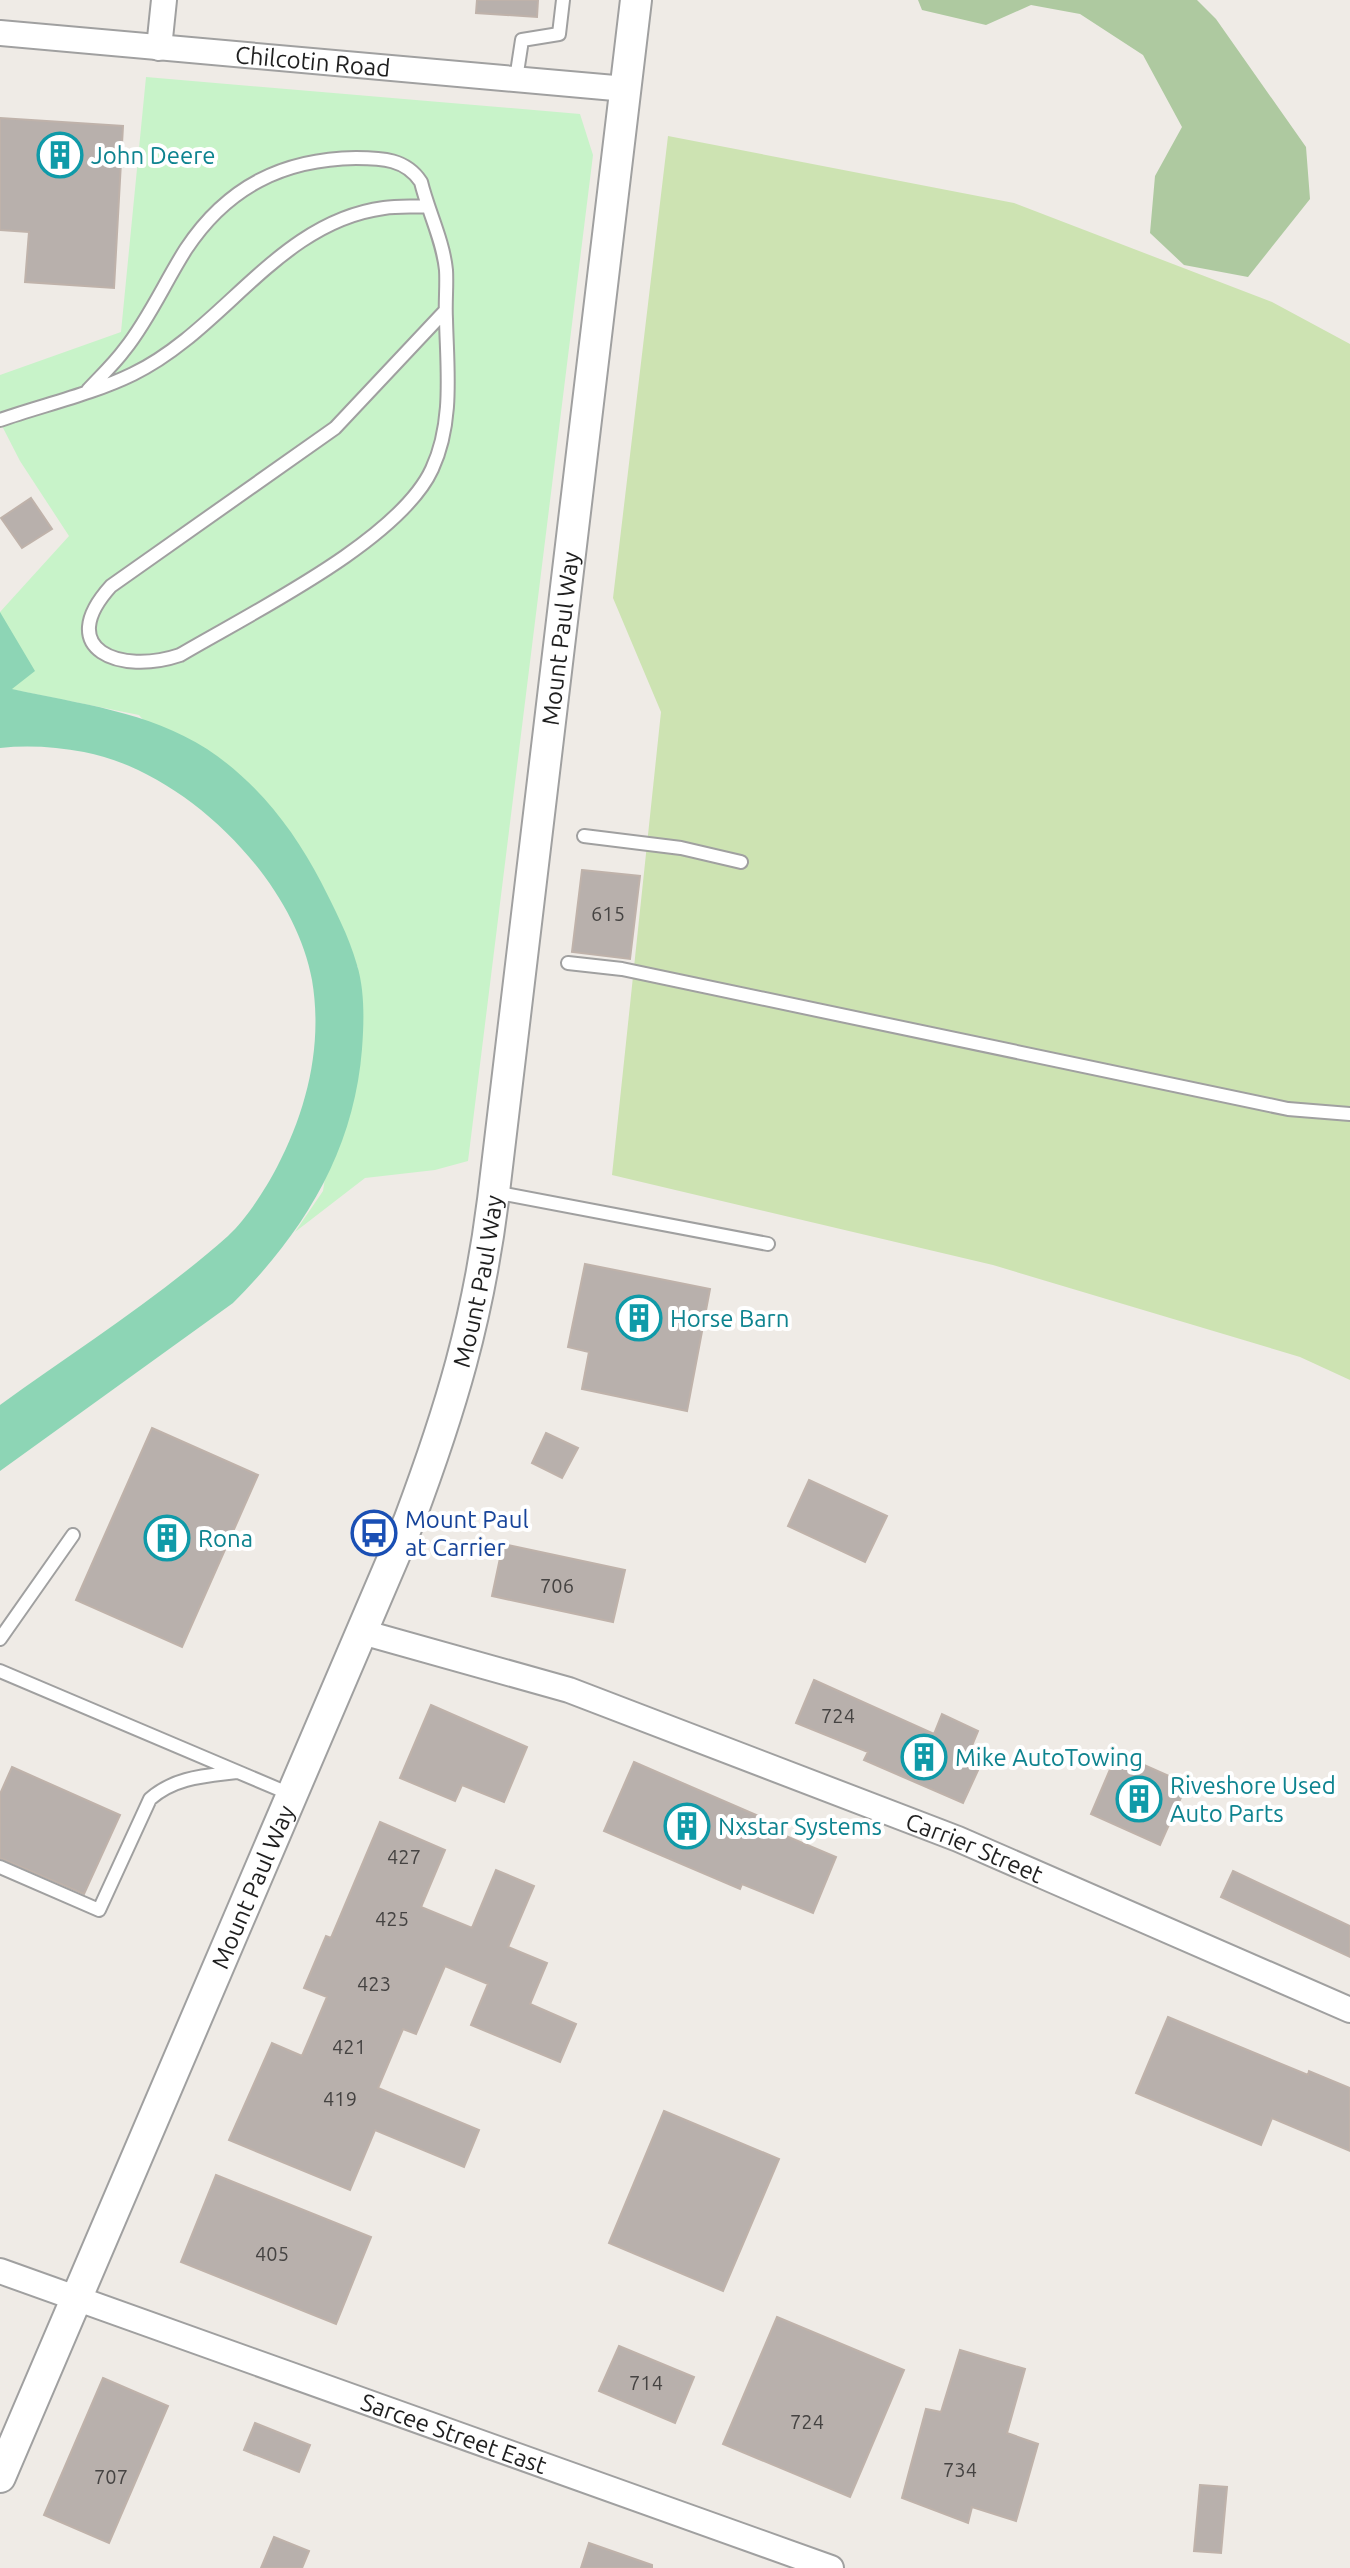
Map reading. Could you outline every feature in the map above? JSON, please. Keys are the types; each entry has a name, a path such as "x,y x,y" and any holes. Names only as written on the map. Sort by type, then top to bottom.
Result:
{"street":[{"path":"159,48 164,0"},
{"name":"Mount Paul Way","path":"0,2477 362,1632 446,1423 473,1327 494,1192 636,0"},
{"name":"Chilcotin Road","path":"0,33 626,89"},
{"name":"Carrier Street","path":"362,1632 569,1690 915,1823 1350,2010"},
{"name":"Sarcee Street East","path":"0,2271 831,2568"}],"lane":[{"path":"516,79 522,40 559,34 563,0"},
{"path":"88,390 126,348 187,248 215,212 269,173 307,161 384,159 406,165 415,172 446,269 446,423 432,469 421,488 394,516 315,574 180,655 156,663 131,664 106,656 91,640 89,622 94,604 111,586 335,428 445,311"},
{"path":"0,420 133,374 203,326 284,252 309,236 337,222 383,208 427,206"},
{"path":"584,836 681,848 741,862"},
{"path":"568,963 622,969 1288,1109 1350,1114"},
{"path":"494,1192 768,1244"},
{"path":"0,1639 73,1535"},
{"path":"0,1671 293,1796"},
{"path":"0,1867 99,1910 150,1799 162,1788 187,1779 237,1772"}],"green space":[{"path":"918,0 1197,0 1216,19 1306,147 1310,199 1248,277 1184,265 1150,233 1155,176 1182,127 1143,55 1080,14 1031,5 986,25 922,10"},
{"path":"146,77 580,114 593,155 468,1161 435,1170 365,1178 295,1232 323,1191 358,967 139,715 10,689 0,612 69,536 20,461 0,422 0,375 121,332"},
{"path":"668,136 1014,203 1272,302 1350,344 1350,1380 1300,1357 993,1265 612,1175 661,712 613,598"},
{"path":"0,612 35,671 12,689 112,710 184,736 225,762 273,808 299,844 341,922 360,975 363,1018 357,1086 348,1122 321,1188 282,1248 233,1303 0,1471 0,1405 174,1281 228,1236 249,1213 277,1167 297,1123 314,1053 315,1004 301,942 283,904 259,868 229,835 196,806 160,781 122,763 63,749 0,748"}],"building":[{"path":"477,0 538,0 537,17 476,13"},
{"path":"0,118 123,126 114,288 25,282 29,232 0,230"},
{"path":"31,498 52,529 22,548 1,518"},
{"path":"582,870 640,876 630,959 572,952"},
{"name":"Horse Barn","path":"585,1264 710,1289 687,1411 582,1389 589,1352 568,1347"},
{"name":"Rona","path":"152,1428 258,1475 182,1647 76,1600"},
{"path":"546,1433 578,1448 562,1478 532,1463"},
{"path":"809,1480 887,1516 865,1562 788,1526"},
{"path":"503,1544 625,1570 613,1622 492,1596"},
{"name":"Mike AutoTowing","path":"814,1680 934,1734 942,1714 978,1731 971,1748 985,1755 963,1803 864,1760 868,1752 796,1723"},
{"path":"431,1705 527,1747 504,1802 462,1785 455,1801 400,1778"},
{"name":"Riveshore Used Auto Parts","path":"1117,1753 1187,1784 1160,1845 1091,1814"},
{"name":"Nxstar Systems","path":"634,1762 770,1821 767,1828 836,1857 813,1913 742,1884 740,1889 604,1831"},
{"path":"12,1767 120,1815 84,1894 0,1858 0,1794"},
{"path":"380,1822 445,1850 421,1907 472,1928 496,1870 534,1886 508,1947 547,1963 530,2004 576,2024 560,2062 471,2025 488,1984 445,1966 416,2034 403,2029 378,2088 479,2130 464,2167 375,2130 350,2190 229,2140 272,2043 302,2056 327,1997 304,1988 326,1936 331,1938"},
{"path":"1233,1871 1350,1926 1350,1957 1221,1897"},
{"path":"1168,2017 1308,2075 1309,2071 1350,2088 1350,2151 1272,2118 1261,2145 1136,2093"},
{"path":"664,2111 779,2159 723,2291 609,2243"},
{"path":"216,2175 371,2237 336,2324 181,2262"},
{"path":"777,2317 904,2370 850,2497 723,2444"},
{"path":"619,2346 694,2377 675,2423 599,2391"},
{"path":"960,2350 1025,2369 1007,2433 1038,2444 1016,2521 972,2507 968,2523 902,2498 926,2409 941,2412"},
{"path":"103,2378 168,2406 109,2543 44,2515"},
{"path":"255,2423 310,2445 299,2472 244,2450"},
{"path":"1200,2485 1227,2487 1221,2553 1194,2551"},
{"path":"274,2537 309,2551 302,2568 261,2568"},
{"path":"589,2543 652,2565 652,2568 581,2568"}],"place":[{"name":"John Deere","path":"60,155"},
{"name":"Horse Barn","path":"639,1318"},
{"name":"Mount Paul at Carrier","path":"374,1533"},
{"name":"Rona","path":"167,1538"},
{"name":"Mike AutoTowing","path":"924,1757"},
{"name":"Riveshore Used Auto Parts","path":"1139,1799"},
{"name":"Nxstar Systems","path":"687,1826"}]}
